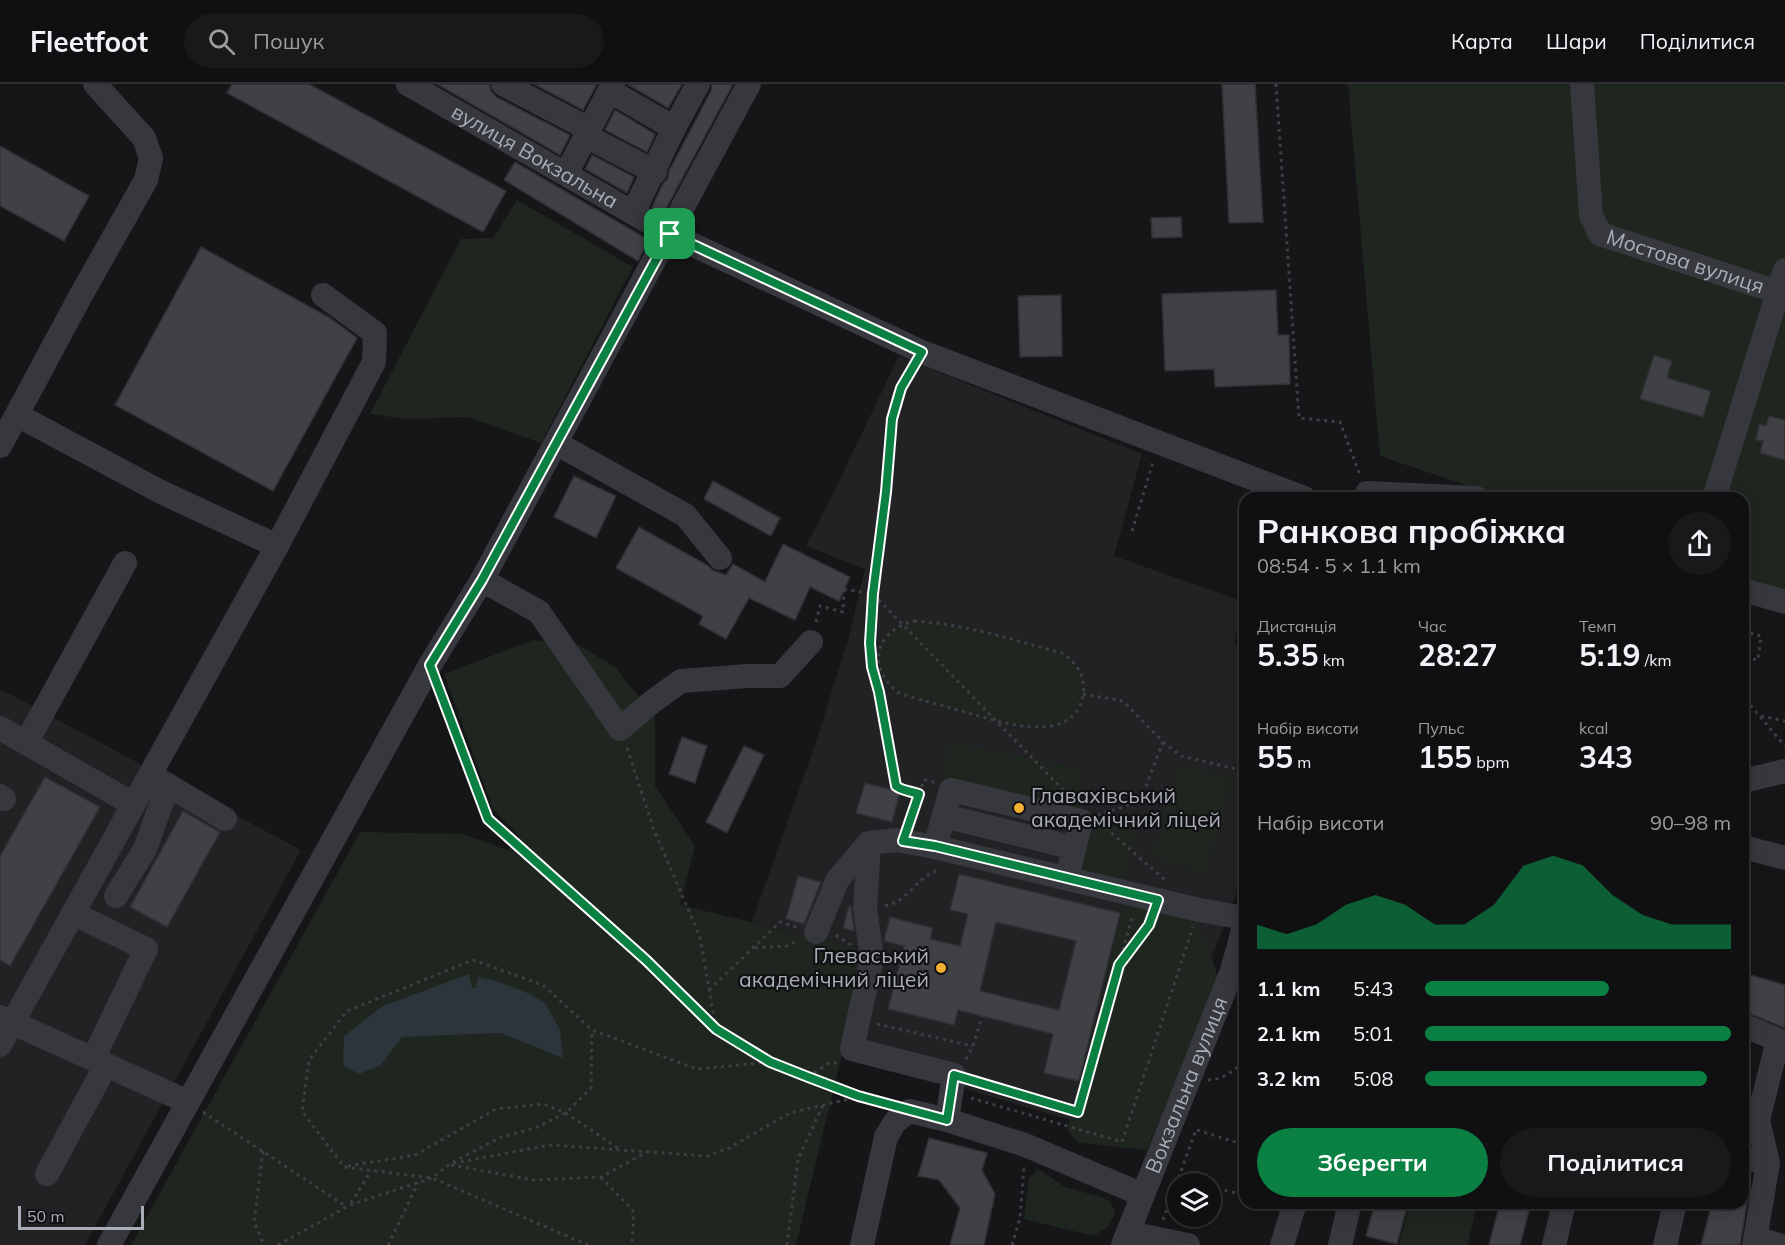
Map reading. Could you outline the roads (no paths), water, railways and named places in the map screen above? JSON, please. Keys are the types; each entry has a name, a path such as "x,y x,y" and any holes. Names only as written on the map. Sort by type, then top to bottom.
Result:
{"street":[{"path":"0,446 146,180 151,158 144,138 95,84"},
{"name":"вулиця Вокзальна","path":"408,84 670,234 922,352 1288,492"},
{"path":"503,84 655,172"},
{"path":"633,213 698,84"},
{"path":"109,1245 430,665 482,580 749,84"},
{"name":"Мостова вулиця","path":"1582,84 1591,215 1600,234 1781,281"},
{"path":"566,174 612,87 674,128"},
{"path":"1716,492 1781,281"},
{"path":"117,896 145,849 159,780 277,546 374,363 375,333 323,295"},
{"path":"17,415 161,492 277,546"},
{"path":"556,443 685,515 720,558"},
{"path":"26,743 125,563"},
{"path":"482,580 539,612 620,729 681,681 780,676 811,642"},
{"path":"1749,592 1785,602"},
{"path":"0,728 133,804"},
{"path":"1749,780 1785,771"},
{"path":"0,1046 6,1020 73,913 133,804 159,780"},
{"path":"159,780 225,819"},
{"path":"941,848 944,816 951,790 1036,810 1082,821 1067,878"},
{"path":"978,856 993,800"},
{"path":"1022,867 1036,810"},
{"path":"944,816 1074,848"},
{"path":"818,928 838,879 869,843 903,841 978,856 1067,878 1156,894 1199,910 1239,917"},
{"path":"869,843 866,908 872,958 852,1049 953,1084 947,1120"},
{"path":"1749,849 1785,858"},
{"path":"46,1174 100,1062 146,949 73,913"},
{"name":"Вокзальна вулиця","path":"1126,1239 1189,1080 1239,972"},
{"path":"6,1020 188,1102"},
{"path":"1749,1027 1781,1040 1758,1120 1768,1163 1762,1243"},
{"path":"862,1245 886,1137 895,1122 909,1111 947,1120 1025,1145 1143,1196"},
{"path":"1749,1158 1768,1163"},
{"path":"1282,1245 1293,1209"},
{"path":"1340,1245 1349,1209"},
{"path":"1554,1245 1563,1209"},
{"path":"1665,1245 1674,1209"},
{"path":"1126,1239 1188,1245"}],"place":[{"name":"Главахівський академічний ліцей","path":"1019,808"},
{"name":"Глеваський академічний ліцей","path":"941,968"}]}
